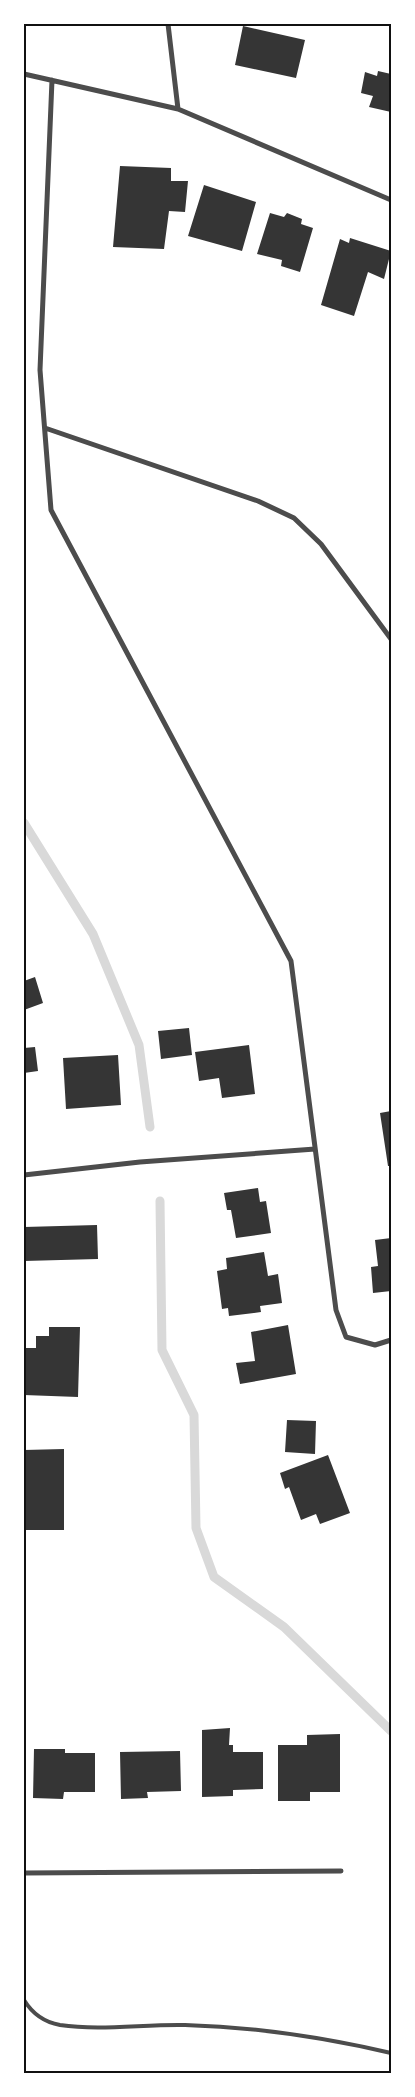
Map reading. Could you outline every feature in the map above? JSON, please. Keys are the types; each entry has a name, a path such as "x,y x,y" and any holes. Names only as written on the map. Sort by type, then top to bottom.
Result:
{"street":[{"path":"168,24 178,109"},
{"path":"24,74 178,109 391,200"},
{"path":"52,80 40,370 51,510 291,961 336,1310 346,1337 375,1345 391,1340"},
{"path":"45,428 258,501 294,518 321,544 391,639"},
{"path":"24,1175 140,1162 315,1149"},
{"path":"24,1873 341,1871"}],"lane":[{"path":"24,2000 33,2014 58,2025 184,2025 257,2028 358,2045 391,2053"}],"building":[{"path":"243,26 305,40 296,78 235,65"},
{"path":"378,71 391,74 391,112 369,107 373,96 361,93 365,72 377,76"},
{"path":"120,166 171,168 171,181 188,181 185,212 169,211 164,249 113,247"},
{"path":"204,185 256,202 242,251 188,236"},
{"path":"270,213 284,217 287,213 302,219 301,224 313,228 300,272 281,266 282,260 257,254"},
{"path":"350,238 391,251 384,279 368,272 354,316 321,305 340,239 349,243"},
{"path":"35,977 43,1003 24,1010 24,981"},
{"path":"189,1028 192,1055 161,1059 158,1031"},
{"path":"249,1045 255,1094 222,1098 219,1078 199,1081 195,1052"},
{"path":"35,1047 38,1071 24,1073 24,1048"},
{"path":"118,1055 121,1105 66,1109 63,1058"},
{"path":"391,1111 391,1166 388,1166 380,1113"},
{"path":"258,1188 260,1202 266,1201 271,1233 236,1238 231,1210 227,1210 224,1193"},
{"path":"97,1225 98,1259 24,1261 24,1227"},
{"path":"391,1238 391,1291 373,1293 371,1267 378,1266 375,1240"},
{"path":"264,1252 268,1276 278,1274 282,1303 260,1306 261,1312 229,1316 228,1308 222,1309 217,1271 227,1269 226,1258"},
{"path":"288,1325 296,1374 240,1384 236,1363 255,1361 251,1332"},
{"path":"49,1327 80,1327 78,1397 24,1395 24,1348 36,1348 36,1336 49,1336"},
{"path":"287,1420 316,1421 315,1454 285,1452"},
{"path":"64,1449 64,1530 24,1530 24,1450"},
{"path":"328,1455 350,1513 320,1524 316,1514 301,1520 289,1487 285,1489 280,1473"},
{"path":"230,1728 229,1745 233,1745 233,1752 263,1752 263,1789 233,1790 233,1796 202,1797 202,1730"},
{"path":"340,1734 340,1792 310,1792 310,1801 278,1801 278,1745 307,1745 307,1735"},
{"path":"34,1749 65,1749 65,1753 95,1753 95,1792 64,1792 63,1799 33,1798"},
{"path":"180,1751 181,1791 147,1792 148,1798 121,1799 120,1752"}],"waterway":[{"path":"24,823 93,934 139,1045 150,1127"},
{"path":"160,1201 162,1350 194,1415 196,1528 214,1577 284,1627 391,1731"}]}
